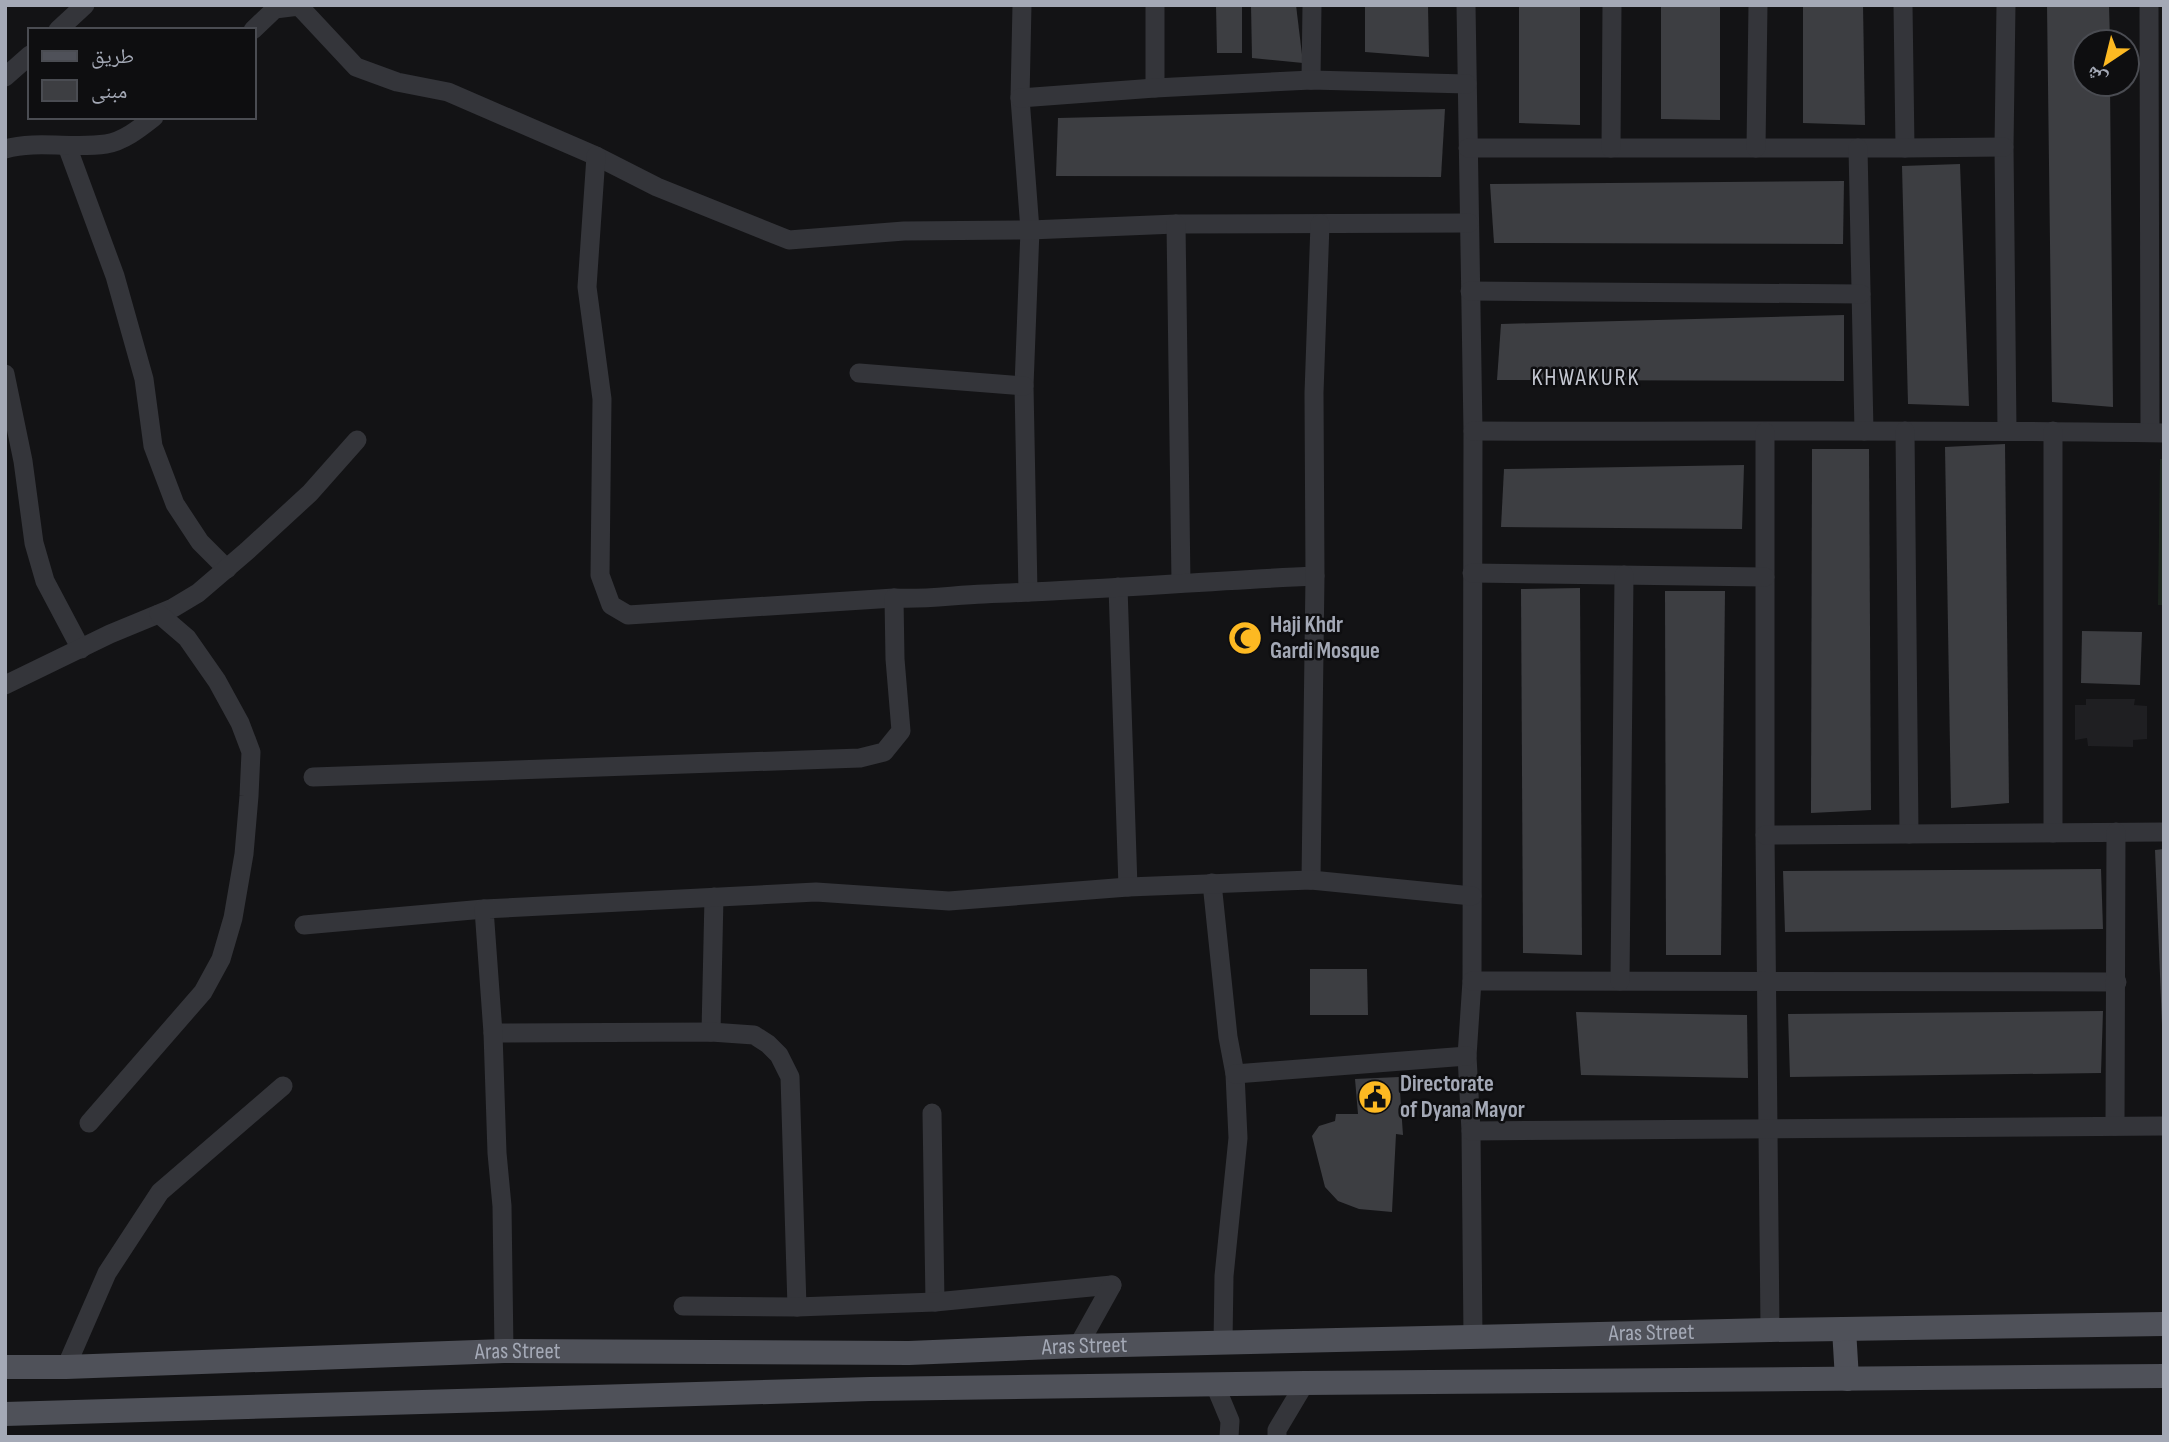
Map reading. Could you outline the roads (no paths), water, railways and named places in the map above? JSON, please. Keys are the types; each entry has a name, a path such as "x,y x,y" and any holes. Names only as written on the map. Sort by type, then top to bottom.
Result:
{"main road":[{"name":"Aras Street","path":"5,1367 504,1351 909,1353 1078,1346 1770,1329 2164,1324"},
{"path":"1844,1329 1847,1379"},
{"path":"870,1389 875,1372 909,1353"},
{"name":"Aras Street","path":"5,1414 870,1389 2164,1376"}],"street":[{"path":"60,28 85,5"},
{"path":"1023,5 1020,98 1030,230 1024,386 1028,592"},
{"path":"1155,5 1155,88"},
{"path":"1311,80 1312,5"},
{"path":"1466,5 1473,431 1472,981 1467,1056 1471,1131 1473,1337"},
{"path":"1611,148 1612,5"},
{"path":"1756,148 1758,5"},
{"path":"1903,5 1905,148"},
{"path":"2006,5 2004,147 2007,430"},
{"path":"1473,431 2007,430 2157,433 2149,5"},
{"path":"255,28 275,9 299,6 356,67 397,82 448,92 596,156 657,187 789,240 904,231 1030,230 1175,224 1469,223"},
{"path":"5,77 28,57"},
{"path":"1020,98 1311,80 1467,84"},
{"path":"5,149 40,145 108,144 138,131 152,119"},
{"path":"67,146 115,276 144,379 153,446 175,504 200,542 227,569"},
{"path":"1468,148 2004,147"},
{"path":"1858,148 1864,431"},
{"path":"596,156 587,287 602,399 600,575 611,605 628,615 1315,576"},
{"path":"1175,224 1181,583"},
{"path":"1311,880 1315,576 1314,393 1320,224"},
{"path":"1470,291 1861,294"},
{"path":"859,373 1024,386"},
{"path":"5,374 23,461 34,543 45,581 81,649"},
{"path":"1905,431 1909,834"},
{"path":"2053,431 2053,833"},
{"path":"1765,432 1765,835 1770,1329"},
{"path":"5,685 159,614 198,593 310,493 357,440"},
{"path":"1472,573 1765,577"},
{"path":"1620,981 1624,575"},
{"path":"1118,587 1128,887"},
{"path":"313,777 860,758 884,752 901,731 895,659 894,598"},
{"path":"89,1123 203,992 221,959 233,918 244,854 251,752 240,723 217,681 187,638 159,614"},
{"path":"2115,1126 2116,832"},
{"path":"1765,835 2164,832"},
{"path":"304,925 484,909 816,892 949,901 1128,887 1311,880 1472,896"},
{"path":"1212,883 1228,1037 1235,1074 1238,1138 1224,1276 1223,1343"},
{"path":"711,1032 714,897"},
{"path":"484,909 502,1206 504,1351"},
{"path":"1472,981 2117,982"},
{"path":"492,1033 711,1032 754,1035 768,1044 779,1055 790,1077 797,1307"},
{"path":"1235,1074 1467,1056"},
{"path":"66,1367 107,1273 160,1192 283,1086"},
{"path":"932,1113 934,1301"},
{"path":"1471,1131 2164,1126"},
{"path":"683,1306 797,1307 934,1301 1112,1285 1078,1346"},
{"path":"1277,1437 1277,1430 1305,1383"},
{"path":"1215,1385 1230,1421 1228,1437"}],"place":[{"name":"Haji Khdr Gardi Mosque","path":"1245,638"},
{"name":"Directorate of Dyana Mayor","path":"1375,1097"}],"district":[{"name":"KHWAKURK","path":"1586,377"}]}
